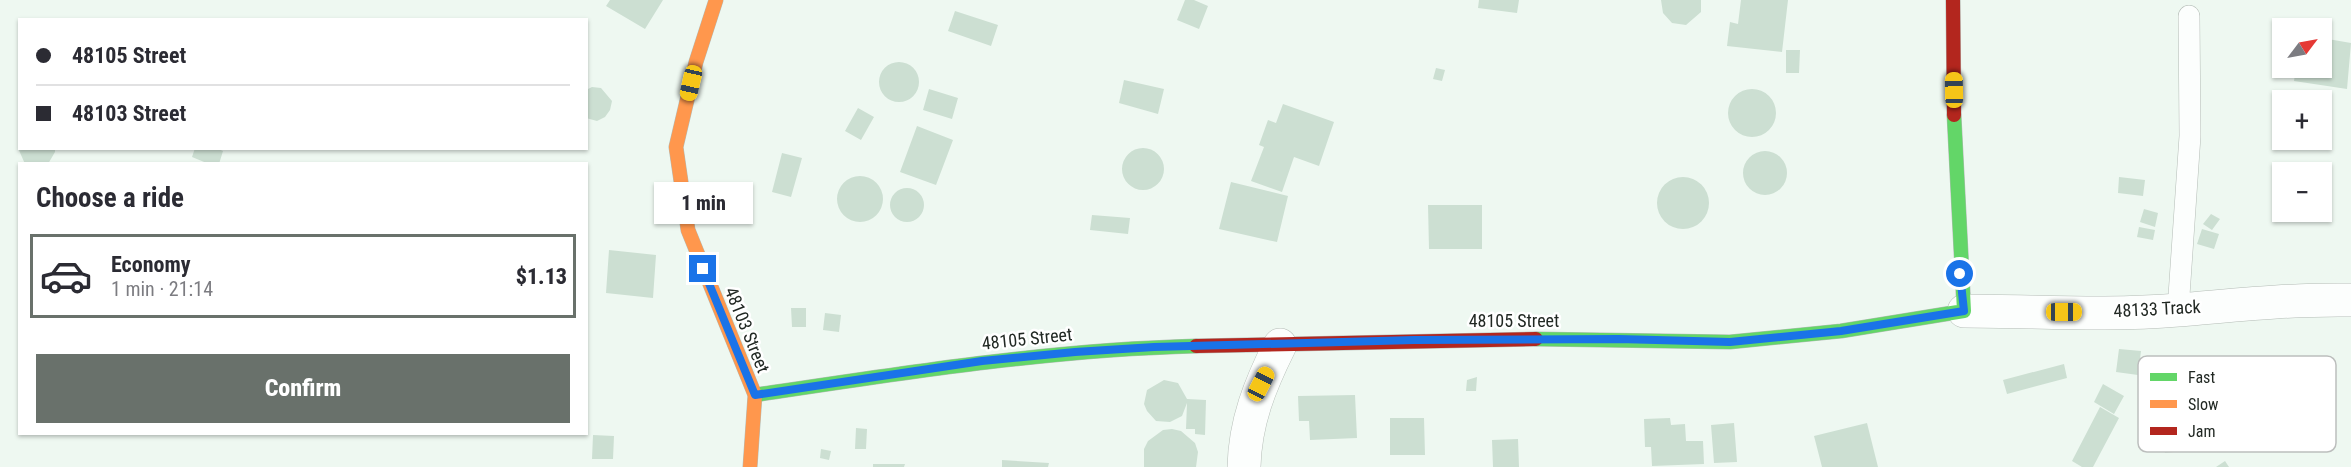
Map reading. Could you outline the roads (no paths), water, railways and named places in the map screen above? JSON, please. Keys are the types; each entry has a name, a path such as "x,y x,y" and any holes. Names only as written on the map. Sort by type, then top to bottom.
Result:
{"street":[{"name":"48103 Street","path":"716,0 696,62 676,147 688,230 755,395"},
{"path":"1953,0 1954,112 1964,311"},
{"name":"48133 Track","path":"1964,311 2178,310 2300,299 2351,300"},
{"name":"48105 Street","path":"755,395 982,361 1064,353 1154,347 1425,340 1619,339 1730,342 1841,331 1964,311"},
{"path":"1244,467 1248,423 1261,384 1280,345"},
{"path":"750,467 755,395"}],"lane":[{"path":"2178,310 2190,136 2188,16"}]}
